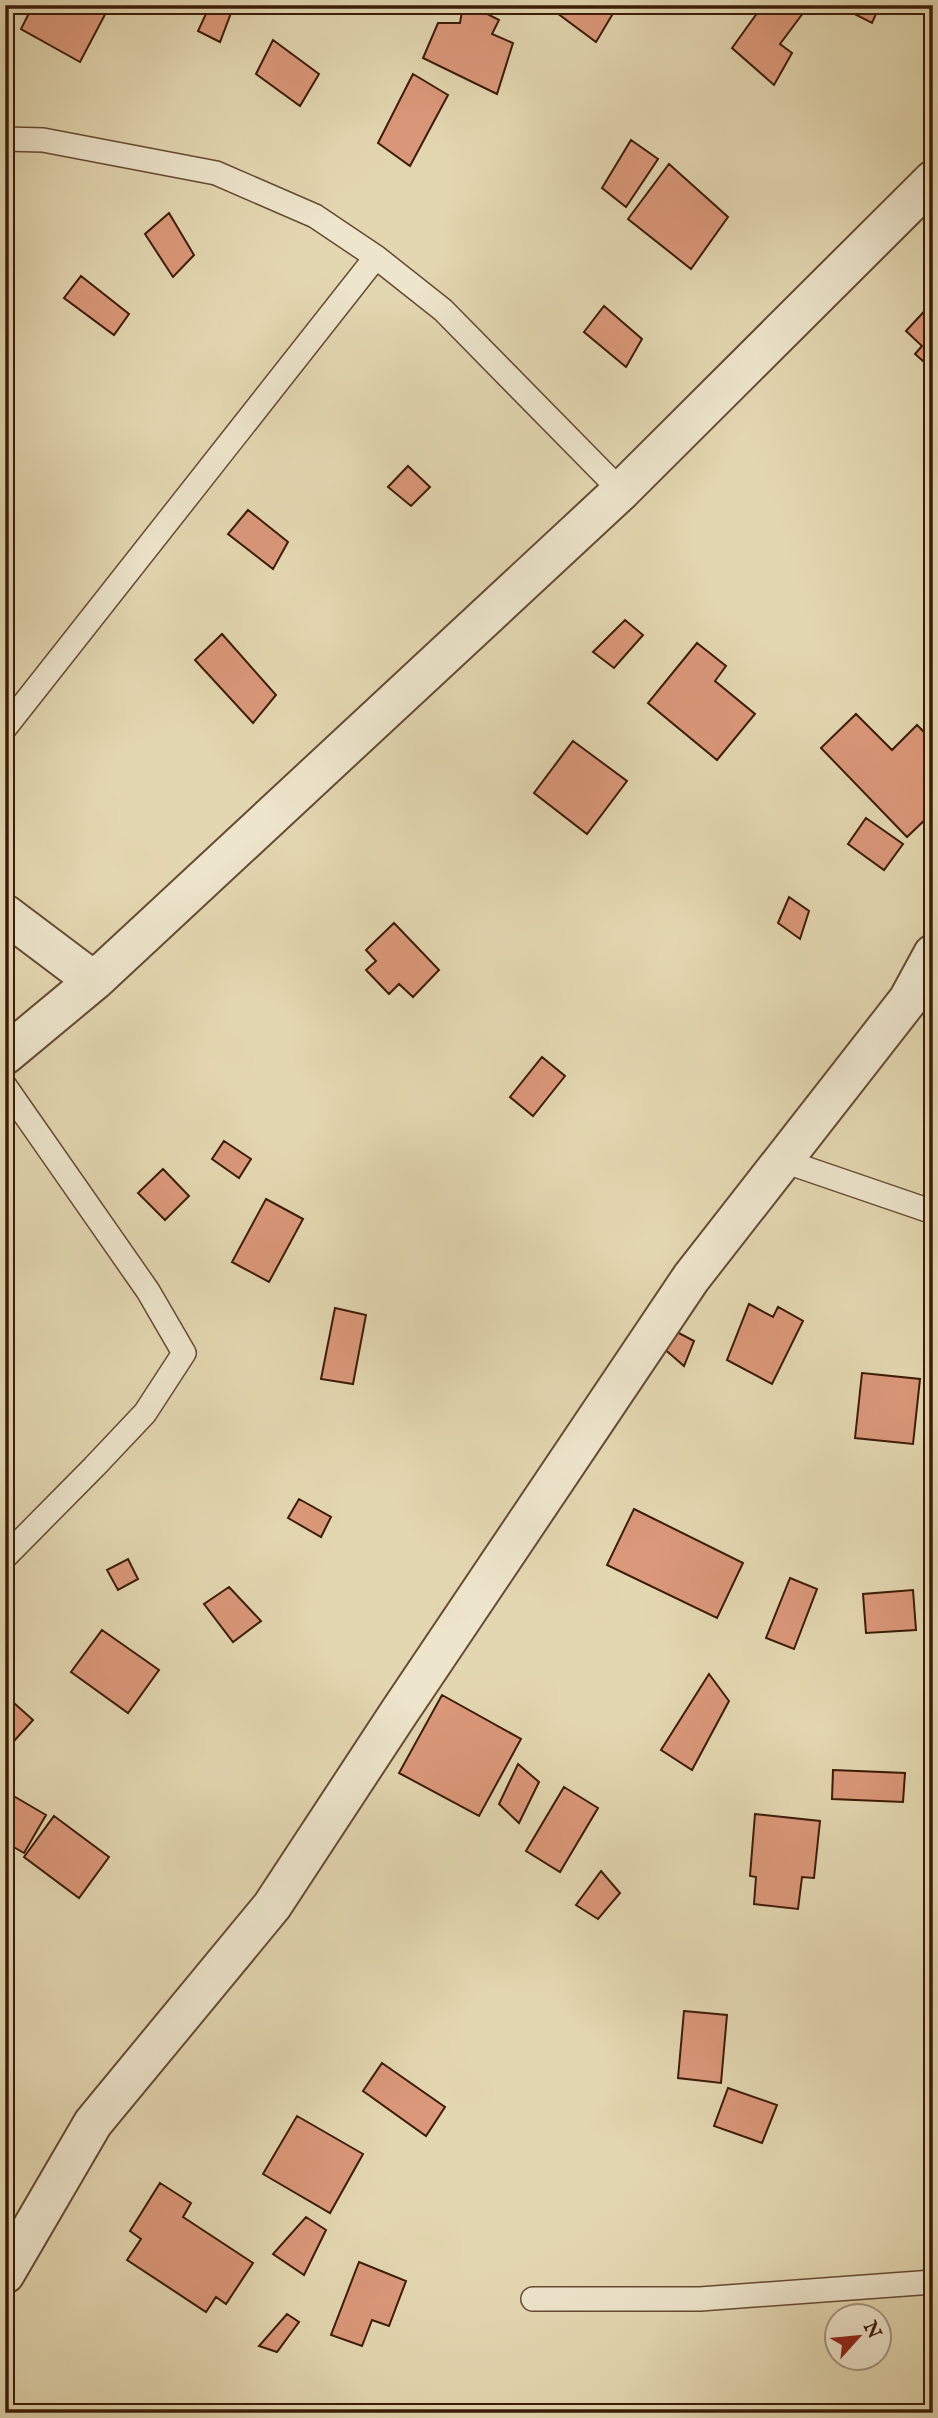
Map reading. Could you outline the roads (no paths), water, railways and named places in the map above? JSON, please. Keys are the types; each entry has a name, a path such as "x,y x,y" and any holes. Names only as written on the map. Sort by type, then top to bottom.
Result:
{"street":[{"path":"5,1055 94,981 621,491 933,180"},
{"path":"5,914 94,981"},
{"path":"5,2274 93,2123 272,1906 691,1278 908,1000 933,954"}],"lane":[{"path":"5,139 43,140 216,173 316,216 376,257 443,310 621,491"},
{"path":"5,728 376,257"},
{"path":"5,1086 148,1291 184,1353 145,1413 5,1557"},
{"path":"784,1161 933,1212"},
{"path":"533,2298 700,2299 933,2282"}]}
